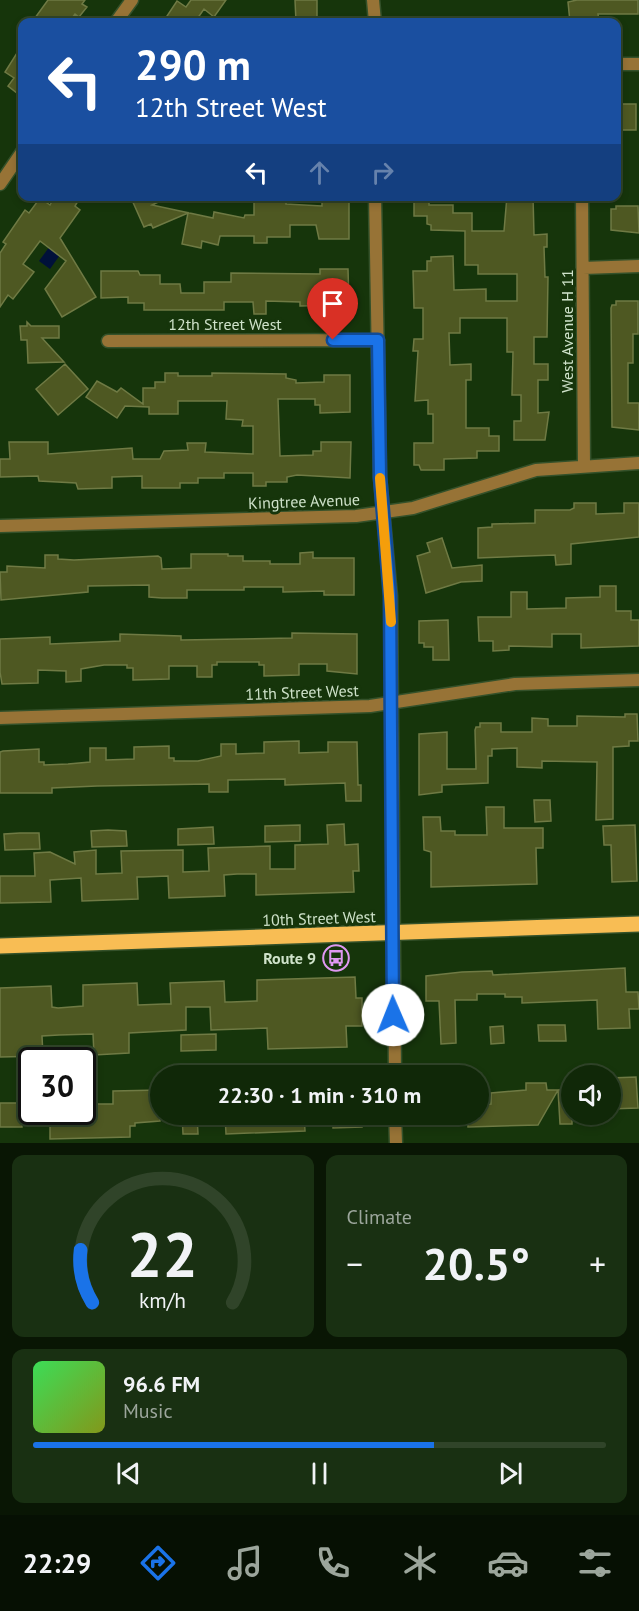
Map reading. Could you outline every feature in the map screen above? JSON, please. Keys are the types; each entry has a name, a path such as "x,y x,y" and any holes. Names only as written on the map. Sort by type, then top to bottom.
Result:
{"main road":[{"name":"10th Street West","path":"0,946 639,924"}],"street":[{"path":"119,18 132,0"},
{"path":"373,0 375,18"},
{"path":"621,64 639,64"},
{"path":"0,184 18,159"},
{"path":"375,201 384,513 390,596 394,1065"},
{"name":"West Avenue H 11","path":"582,201 584,466"},
{"path":"583,268 639,266"},
{"name":"12th Street West","path":"108,341 378,340"},
{"name":"Kingtree Avenue","path":"0,526 384,513 413,508 536,470 639,463"},
{"name":"11th Street West","path":"0,718 391,704 515,684 639,680"},
{"path":"395,1125 396,1143"}],"water":[{"path":"50,246 65,248 50,269 39,261"}],"building":[{"path":"48,0 85,0 82,4 87,7 79,17 75,14 72,18 35,18"},
{"path":"191,0 226,0 214,17 204,9 198,18 166,18 177,1 186,7"},
{"path":"295,0 317,0 317,18 296,18"},
{"path":"638,0 638,14 598,14 598,18 570,18 568,2"},
{"path":"18,51 18,94 8,86 14,78 5,72"},
{"path":"621,104 636,104 636,130 621,130"},
{"path":"38,201 44,201 50,205 52,201 78,201 75,206 80,210 60,238 96,297 62,317 45,289 66,261 40,241 23,264 34,272 13,299 8,295 0,307 0,253 6,244 3,242 25,210 29,213"},
{"path":"132,201 160,201 152,205 213,218 214,212 244,218 245,215 254,215 254,202 286,201 286,204 322,206 322,201 349,201 349,239 319,239 316,225 290,225 290,237 267,237 267,243 254,243 254,236 220,236 218,245 202,241 201,248 182,244 188,213 153,228 151,224 144,227"},
{"path":"414,201 429,201 429,205 453,205 453,213 472,213 472,231 504,231 507,201 533,201 534,235 547,234 547,247 544,247 545,277 548,277 547,337 534,337 534,364 548,364 548,380 538,380 538,413 549,412 545,440 514,440 514,421 521,421 521,395 512,395 513,352 507,352 507,318 460,318 460,333 449,333 450,365 471,364 471,380 466,380 466,428 489,428 489,436 499,436 499,451 477,451 477,458 444,459 444,470 421,470 419,465 414,465 414,443 433,443 433,414 428,414 428,400 415,401 418,351 413,351 414,339 423,339 423,308 414,308 413,271 427,271 427,261 431,261 431,257 453,256 454,290 486,289 486,301 517,301 517,274 478,274 478,265 465,265 465,231 431,230 431,225 427,224 427,216 414,216"},
{"path":"616,206 638,206 639,233 611,230 611,209 616,209"},
{"path":"320,269 348,269 349,305 300,306 300,302 266,301 266,314 254,314 253,302 224,302 224,310 144,310 144,303 128,303 128,297 101,298 101,271 138,271 140,275 160,275 160,284 180,284 181,293 204,293 204,282 231,282 231,273 320,274"},
{"path":"616,301 638,301 638,334 633,334 633,363 628,363 628,403 639,403 639,430 612,427 611,308 612,305 616,305"},
{"path":"27,322 31,326 59,326 59,338 42,338 64,362 28,363 27,340 21,340 20,326 27,326"},
{"path":"65,364 88,389 58,415 36,389"},
{"path":"165,373 178,373 178,376 212,376 212,373 286,374 286,378 296,380 296,383 324,382 324,375 350,375 350,412 320,413 320,405 315,405 315,399 278,399 280,456 313,455 313,451 321,451 321,442 351,442 350,478 297,475 287,477 287,482 266,482 266,486 253,486 253,473 224,473 224,478 198,478 198,483 180,483 180,488 142,488 142,476 112,477 112,488 78,489 76,483 39,481 38,476 0,477 0,459 10,459 9,442 48,442 48,454 132,448 133,459 160,459 164,451 188,450 187,443 206,443 205,452 253,454 253,426 242,426 243,420 226,419 227,401 178,401 178,414 149,414 149,407 125,406 117,418 86,397 97,381 117,392 121,388 143,404 143,388 155,388 155,382 165,382"},
{"path":"574,503 596,503 596,514 624,513 624,503 639,503 639,537 571,544 571,564 556,565 555,555 478,558 478,528 492,527 492,524 535,523 535,510 570,510 574,508"},
{"path":"442,538 452,568 482,565 482,581 461,582 426,593 417,556 430,552 427,543"},
{"path":"313,552 313,558 354,558 354,595 324,595 324,591 283,592 283,587 244,587 244,590 187,590 187,598 162,598 149,597 149,585 88,586 88,592 1,600 0,572 7,572 7,566 45,568 45,555 58,555 58,559 74,560 158,556 161,558 162,569 191,568 191,554 228,554 228,556 243,556 243,561 300,564 300,553"},
{"path":"600,586 616,586 616,611 631,611 631,620 639,620 639,646 581,648 581,634 552,634 552,647 509,646 509,650 493,651 493,641 479,641 478,617 511,617 511,592 527,592 527,609 566,608 566,598 600,597"},
{"path":"448,620 449,660 433,660 433,647 424,647 424,643 419,643 419,621"},
{"path":"292,633 357,634 357,674 327,671 327,664 299,664 299,675 264,676 264,665 259,665 259,662 217,662 217,665 212,665 212,677 197,677 197,666 169,666 169,679 133,680 133,668 127,668 127,665 104,665 81,669 81,681 66,682 66,671 38,670 38,683 2,684 0,672 0,639 50,637 50,644 120,641 120,634 181,636 181,640 292,638"},
{"path":"625,714 637,714 638,741 629,741 629,746 613,747 613,819 596,820 597,762 542,761 542,768 517,767 517,748 492,749 492,756 488,756 488,783 442,785 442,792 419,795 419,734 447,732 447,769 476,769 475,730 476,727 480,727 480,723 501,723 501,732 532,732 532,718 548,719 548,726 577,726 577,716 625,717"},
{"path":"299,741 299,753 328,752 328,742 357,742 358,785 361,785 361,801 346,801 345,783 285,785 285,779 228,780 228,792 209,792 209,784 97,786 52,788 52,793 0,793 0,752 3,751 39,749 39,762 44,762 44,765 90,762 90,748 106,748 106,760 134,759 134,747 169,746 169,758 174,758 174,761 198,761 221,756 221,744 236,744 236,754 264,753 264,742"},
{"path":"534,800 550,800 551,821 535,822"},
{"path":"486,807 504,807 504,828 543,828 543,848 536,848 537,884 431,887 431,852 424,850 423,817 440,817 441,831 455,831 455,835 487,835"},
{"path":"344,824 345,845 358,844 359,871 353,871 354,892 256,895 256,874 237,874 224,875 225,896 169,898 168,876 137,877 138,899 82,901 81,878 50,880 51,902 0,903 0,876 35,876 34,853 50,852 75,864 74,852 96,850 96,874 122,873 121,851 183,850 183,872 209,871 208,848 270,846 270,869 295,869 295,845 328,844 327,825"},
{"path":"300,825 300,841 265,842 265,826"},
{"path":"635,825 637,881 612,882 611,845 604,845 603,826"},
{"path":"213,827 214,844 178,845 178,829"},
{"path":"91,831 126,831 127,846 92,847"},
{"path":"39,833 40,849 5,850 4,834"},
{"path":"625,968 626,992 638,992 639,1009 629,1009 630,1028 598,1029 597,1000 522,1003 522,997 505,997 505,994 477,994 477,1000 455,1000 456,1043 441,1044 439,1001 426,1001 426,976 462,972 492,971 493,975"},
{"path":"355,977 356,998 362,998 362,1026 346,1026 347,1047 268,1049 267,1028 211,1030 210,1007 186,1007 186,1030 129,1033 129,1053 96,1055 93,1034 59,1035 42,1036 43,1047 18,1047 18,1057 0,1057 0,988 51,986 52,1007 58,1008 83,1006 83,985 137,983 138,1005 171,1004 170,983 224,981 225,1002 257,1001 257,980"},
{"path":"538,1025 565,1025 566,1041 539,1041"},
{"path":"503,1026 504,1043 491,1044 490,1027"},
{"path":"216,1034 216,1050 181,1051 181,1035"},
{"path":"636,1077 638,1108 621,1109 621,1078"},
{"path":"526,1083 546,1083 547,1090 558,1090 538,1125 468,1127 468,1125 489,1125 491,1093 526,1090"},
{"path":"150,1090 150,1122 135,1123 135,1126 130,1126 130,1137 50,1139 50,1125 96,1125 96,1104 113,1104 113,1091"},
{"path":"558,1090 561,1090 561,1124 560,1124"},
{"path":"0,1103 18,1103 18,1125 22,1127 0,1127"},
{"path":"183,1125 198,1125 198,1134 183,1134"},
{"path":"226,1125 305,1125 305,1131 226,1134"},
{"path":"333,1125 362,1125 362,1127 333,1128"}],"slow traffic":[{"path":"380,478 391,622"}],"place":[{"name":"Route 9","path":"336,958"}],"route":[{"path":"333,340 378,340 380,477 390,596 393,1015"}]}
